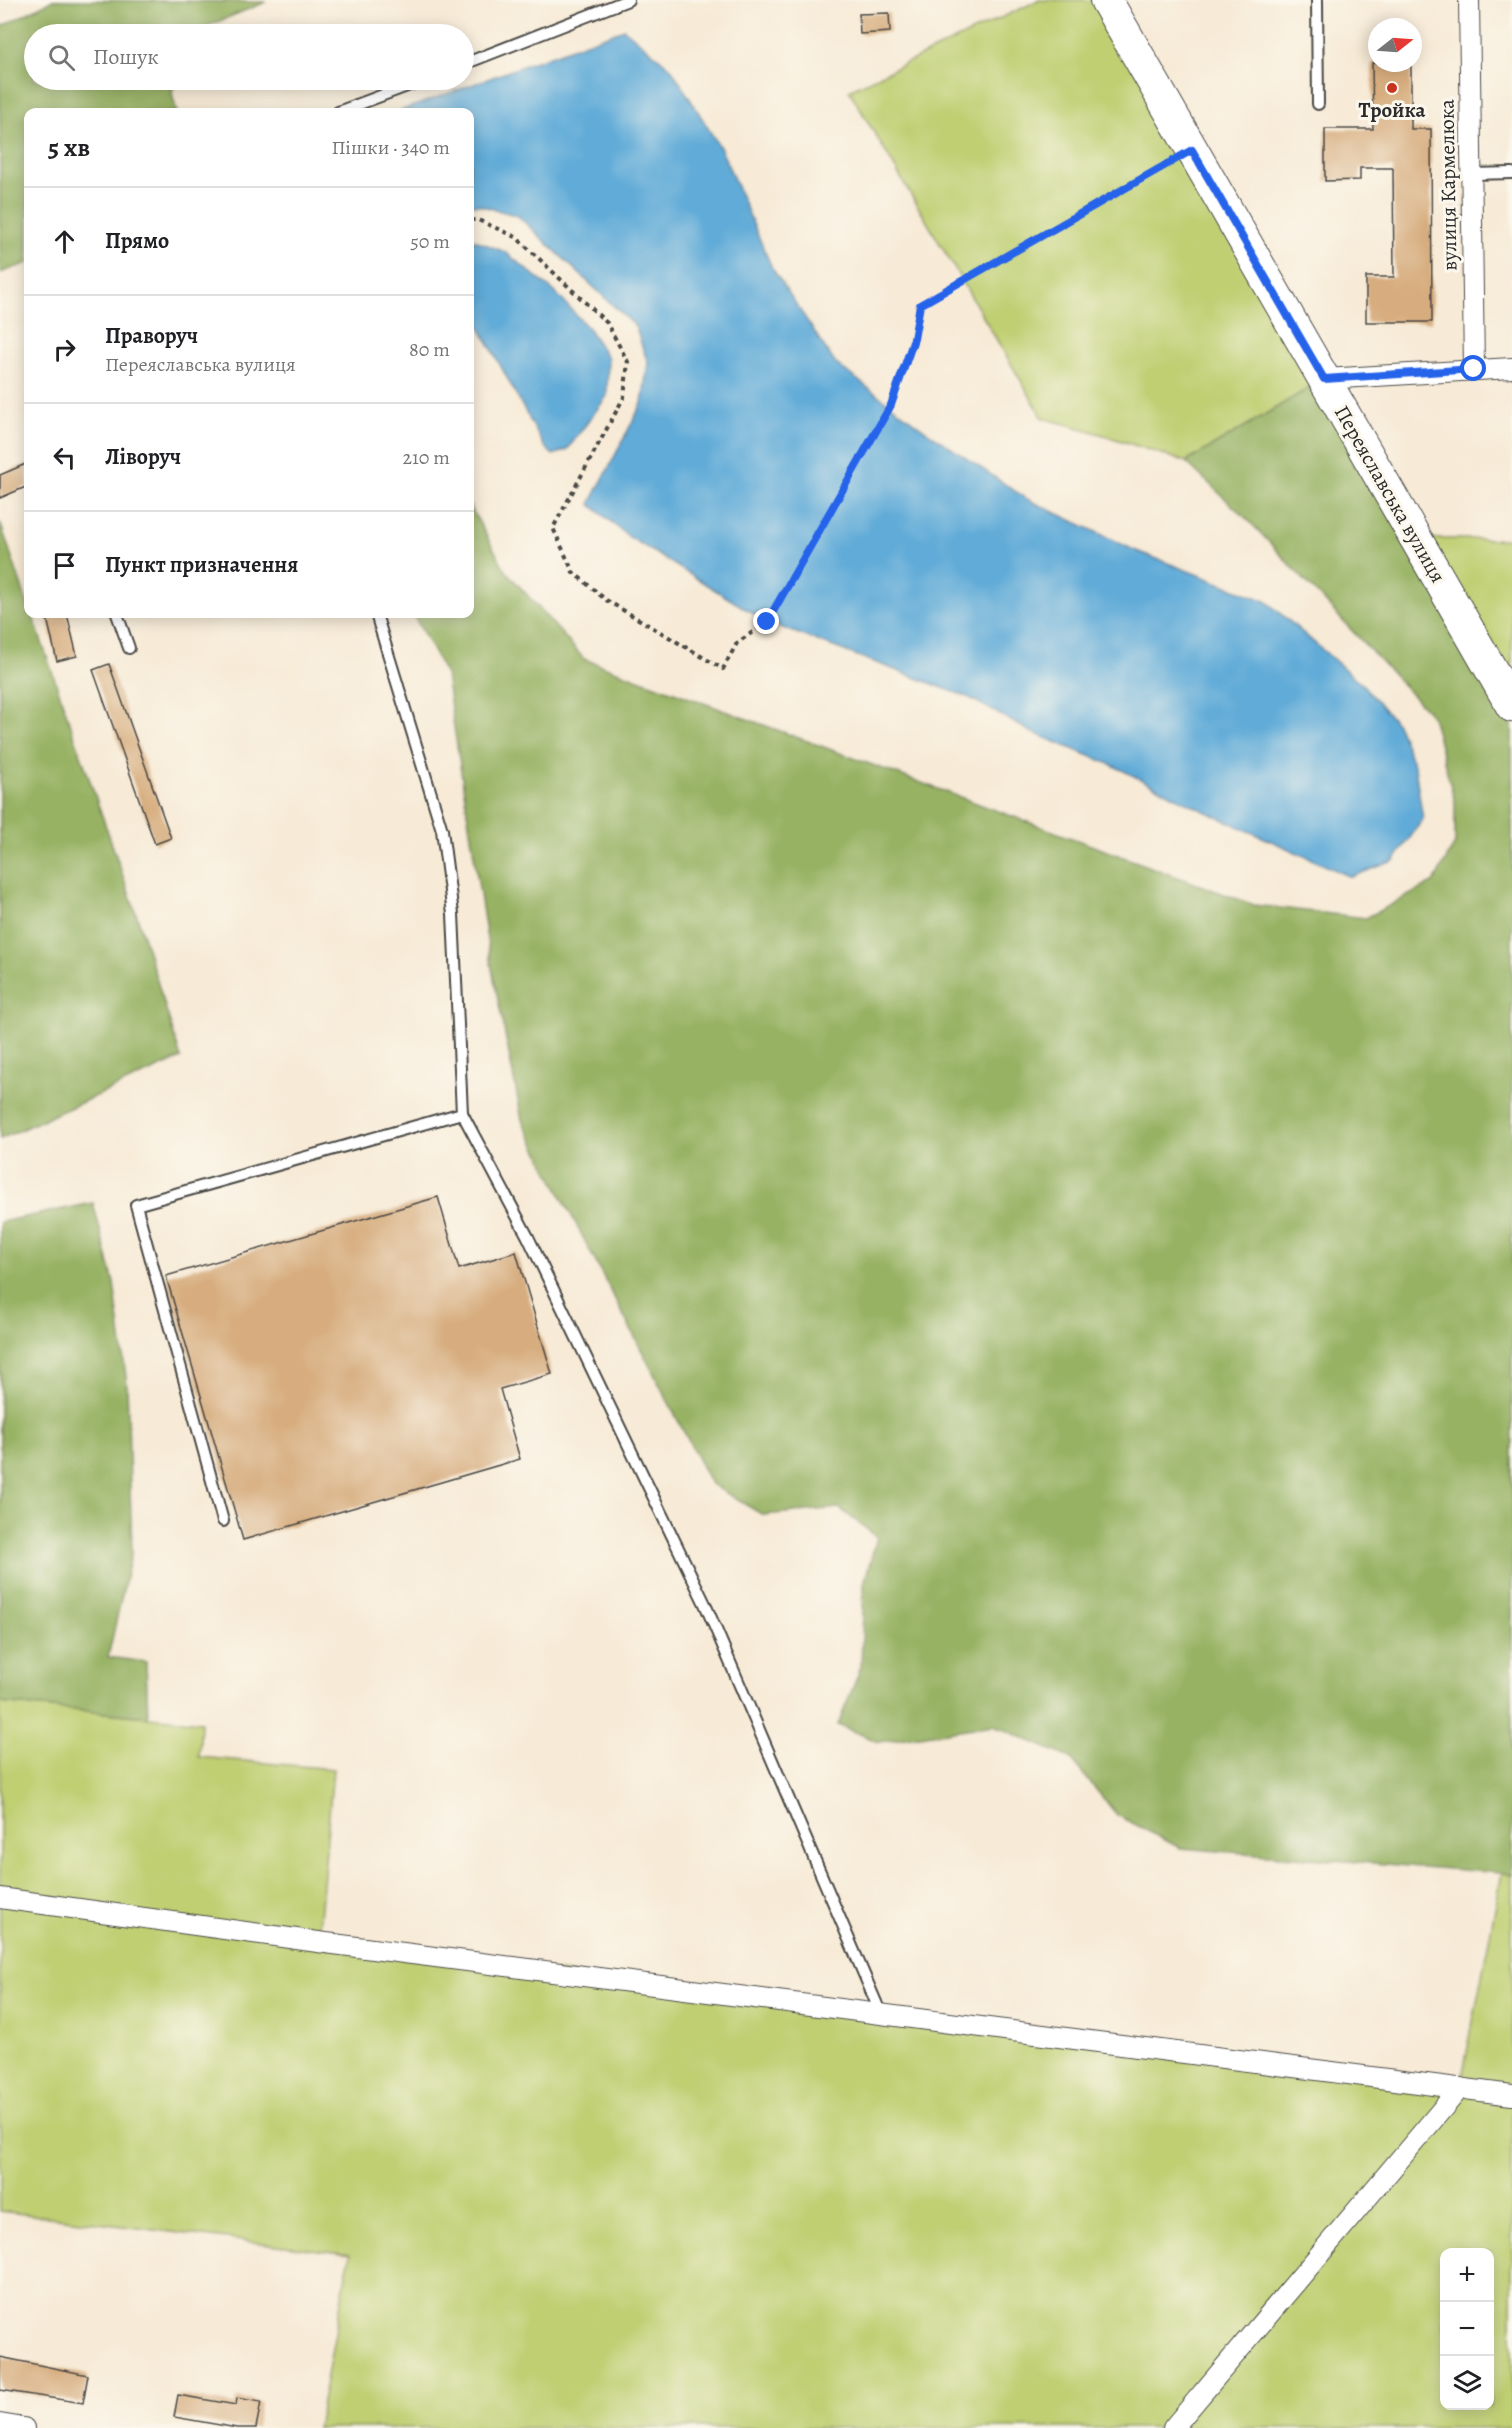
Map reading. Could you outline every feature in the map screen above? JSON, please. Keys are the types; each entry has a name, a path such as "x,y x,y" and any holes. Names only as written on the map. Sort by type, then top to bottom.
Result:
{"main road":[{"name":"Переяславська вулиця","path":"1106,0 1512,706"}],"street":[{"name":"вулиця Кармелюка","path":"1469,0 1474,369"},
{"path":"1324,379 1512,368"},
{"path":"0,1898 318,1942 1512,2095"},
{"path":"1173,2428 1460,2088"},
{"path":"0,2424 24,2428"}],"lane":[{"path":"474,60 628,0"},
{"path":"1317,0 1318,104"},
{"path":"349,108 396,90"},
{"path":"1472,174 1512,173"},
{"path":"118,618 129,648"},
{"path":"377,618 442,830 453,914 462,1113 528,1237 705,1604 881,2014"},
{"path":"223,1521 136,1205 462,1113"}],"path":[{"path":"474,220 516,237 607,323 628,362 624,397 553,528 573,572 606,600 723,669 737,643 767,622 891,405 914,339 920,305 1192,150"}],"green space":[{"path":"53,0 266,2 212,24 24,24 24,90 173,90 176,108 24,108 24,264 0,273 0,27"},
{"path":"1039,0 1106,0 1324,379 1186,462 1043,418 849,90"},
{"path":"1324,379 1512,706 1512,1874 1180,1848 1117,1815 1070,1758 993,1725 879,1742 838,1725 861,1667 864,1583 877,1537 839,1508 763,1515 711,1484 522,1120 490,959 446,675 415,618 474,618 474,513 506,571 584,659 1254,905 1366,918 1434,882 1455,843 1455,802 1432,716 1251,523 1186,462"},
{"path":"0,522 24,593 24,618 33,618 138,919 181,1058 0,1139"},
{"path":"1415,539 1512,539 1512,706"},
{"path":"93,1203 114,1283 127,1385 132,1551 108,1657 146,1662 148,1717 0,1703 0,1222"},
{"path":"0,1703 201,1722 199,1757 333,1769 318,1941 1460,2088 1502,1873 1512,1874 1512,2428 317,2428 350,2254 0,2211"}],"water":[{"path":"624,29 671,68 721,149 772,268 835,363 922,428 1027,499 1134,550 1266,601 1363,685 1397,724 1415,768 1423,819 1394,861 1351,877 1200,809 1112,765 1031,732 970,698 767,622 629,537 590,504 642,403 648,363 635,326 518,216 474,205 474,108 408,108 457,90 474,90 474,84"},
{"path":"474,240 505,252 555,292 589,329 608,358 607,396 567,450 553,455 544,446 474,317"}],"building":[{"path":"889,13 890,32 860,34 859,14"},
{"path":"1372,72 1411,72 1411,129 1431,129 1432,322 1366,322 1366,277 1394,277 1393,168 1360,168 1360,180 1325,181 1325,129 1373,129"},
{"path":"24,465 24,488 0,498 0,475"},
{"path":"47,618 68,618 77,656 57,661"},
{"path":"109,664 171,838 155,844 93,670"},
{"path":"438,1197 459,1269 516,1252 552,1374 500,1389 520,1459 243,1540 166,1276"},
{"path":"0,2357 88,2375 83,2403 0,2390"},
{"path":"178,2395 236,2405 237,2398 261,2402 256,2428 237,2428 174,2417"}],"place":[{"name":"Тройка","path":"1392,88"}],"route":[{"path":"767,622 891,405 914,339 920,305 1192,150 1324,379 1474,369"}]}
